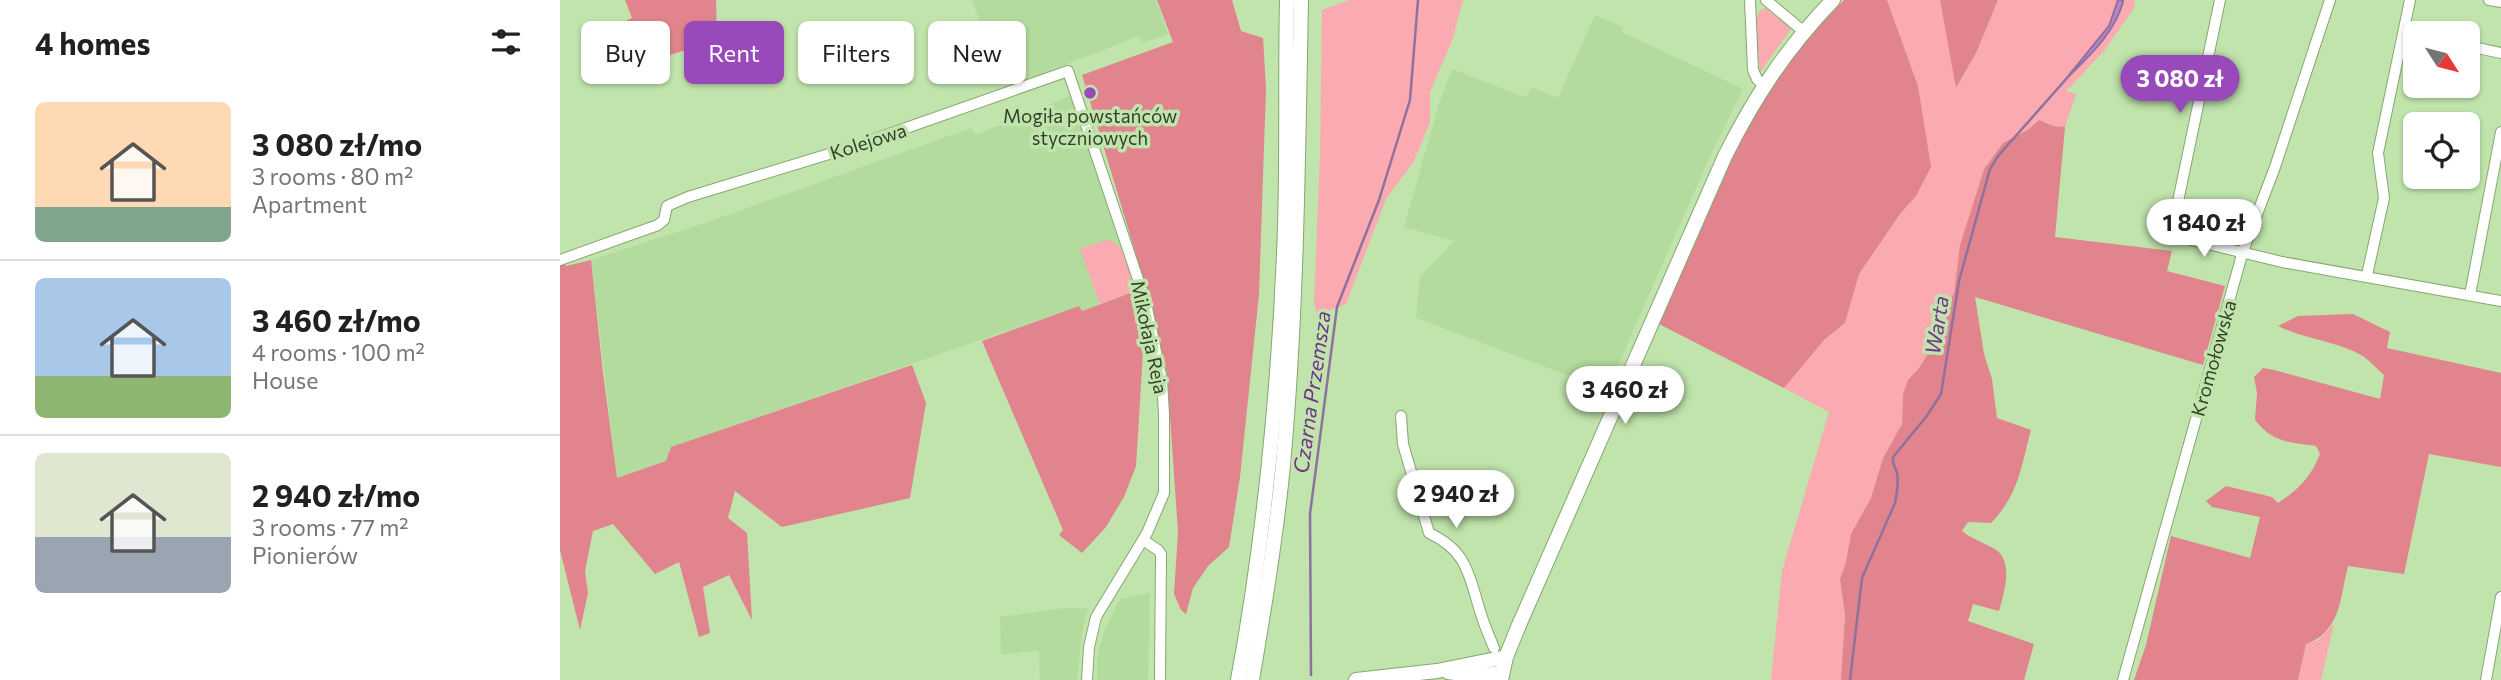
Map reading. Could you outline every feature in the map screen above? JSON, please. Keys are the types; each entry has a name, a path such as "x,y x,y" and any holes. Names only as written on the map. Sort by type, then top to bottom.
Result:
{"main road":[{"path":"1437,671 1477,678 1501,676 1506,657 1719,169 1763,85 1803,31 1833,0"},
{"path":"1238,680 1263,526 1279,343 1294,5"},
{"path":"1252,680 1274,544 1290,371 1294,286 1294,5"},
{"path":"1356,680 1437,671 1506,657"}],"street":[{"path":"1750,0 1752,70 1763,85"},
{"path":"1766,0 1803,31"},
{"path":"2220,0 2171,235 2283,262 2501,301"},
{"name":"Kromołowska","path":"2123,680 2243,251 2275,167 2330,0"},
{"path":"2367,275 2384,198 2378,153 2410,0"},
{"path":"2489,0 2501,2"},
{"path":"2480,49 2501,53"},
{"name":"Kolejowa","path":"560,260 658,225 664,220 667,206 688,197 855,146 1068,71"},
{"name":"Mikołaja Reja","path":"1068,71 1146,303 1162,381 1164,493 1160,508 1143,540 1096,617 1089,647 1087,680"},
{"path":"2470,295 2501,132"},
{"path":"1401,416 1402,444 1429,533 1442,538 1454,548 1465,565 1493,648"},
{"path":"1143,540 1161,554 1160,678"},
{"path":"2486,680 2501,597"}],"shaded area":[{"path":"625,0 716,0 717,21 684,21 684,51 670,55 670,21 626,21 632,18"},
{"path":"972,0 1156,0 1168,34 1142,43 1139,36 1026,80 1026,21 980,21"},
{"path":"1157,0 1232,0 1241,31 1263,38 1266,88 1259,294 1240,477 1229,547 1208,566 1193,588 1186,614 1181,610 1174,594 1178,532 1167,373 1152,308 1082,75 1173,42"},
{"path":"1349,0 1463,0 1453,38 1430,92 1430,122 1414,161 1386,199 1346,304 1317,315 1314,303 1322,10"},
{"path":"1844,0 1887,0 1918,86 1931,167 1916,196 1900,214 1859,274 1845,323 1824,340 1784,388 1659,324 1712,200 1757,110 1791,60"},
{"path":"1887,0 1940,0 1957,87 1976,53 1998,0 2135,0 2134,8 2104,51 2066,91 2076,94 2065,127 2053,126 2039,120 2029,129 2003,143 1984,169 1960,245 1954,293 1947,307 1946,325 1919,368 1908,380 1903,394 1902,424 1883,458 1871,498 1851,534 1840,579 1845,615 1841,680 1771,680 1782,571 1829,412 1784,388 1824,340 1845,323 1859,274 1900,214 1916,196 1918,86"},
{"path":"1940,0 1998,0 1976,53 1956,88"},
{"path":"2118,0 2123,2 2114,24 2092,53 2066,79 2109,26"},
{"path":"1766,8 1791,29 1760,72 1755,20 1761,10"},
{"path":"1595,15 1623,27 1622,32 1743,89 1710,156 1607,390 1416,318 1420,277 1454,241 1404,227 1439,104 1452,69 1524,97 1534,88 1558,98"},
{"path":"1070,96 1136,291 1081,311 1079,306 671,447 666,461 617,478 591,260 705,223 971,128 976,135"},
{"path":"2039,120 2053,126 2065,127 2055,237 2172,251 2167,271 2225,286 2203,365 1975,297 1997,418 2031,430 2018,480 2008,501 1991,523 1968,522 1962,531 2000,553 2006,568 1999,611 1973,604 1968,621 2034,644 2024,680 1841,680 1845,615 1840,579 1851,534 1871,498 1883,458 1902,424 1903,394 1908,380 1919,368 1946,325 1947,307 1954,293 1960,245 1984,169 2003,143 2029,129"},
{"path":"1106,240 1119,246 1123,252 1136,291 1100,304 1080,249"},
{"path":"560,257 566,266 591,260 617,478 666,461 671,447 912,365 926,403 910,498 782,527 735,491 728,518 747,533 752,620 729,575 703,587 710,633 699,637 679,562 655,574 613,524 593,531 585,571 588,593 580,630 560,550"},
{"path":"1136,291 1145,319 1136,466 1124,497 1106,527 1082,553 1059,535 1063,530 982,341 1079,306 1082,311"},
{"path":"2353,314 2390,332 2387,348 2501,373 2501,467 2429,454 2404,574 2348,566 2333,622 2318,638 2306,644 2298,680 2134,680 2146,645 2171,536 2250,558 2260,517 2212,507 2206,501 2226,486 2272,497 2278,503 2304,482 2320,454 2316,446 2275,437 2255,420 2257,393 2254,377 2263,368 2380,399 2384,375 2363,356 2278,326 2298,316"},
{"path":"1150,593 1148,680 1097,680 1097,659 1104,631 1120,599"},
{"path":"1065,608 1088,608 1082,633 1077,680 1040,680 1039,650 1001,655 1000,617"},
{"path":"2334,624 2321,680 2298,680 2306,644 2318,640"}],"waterway":[{"name":"Czarna Przemsza","path":"1311,675 1310,514 1337,307 1379,200 1410,100 1418,0"},
{"name":"Warta","path":"1850,680 1862,578 1896,499 1898,477 1893,457 1941,394 1959,281 1990,169 1998,156 2067,78"}],"place":[{"name":"Mogiła powstańców styczniowych","path":"1090,93"}]}
